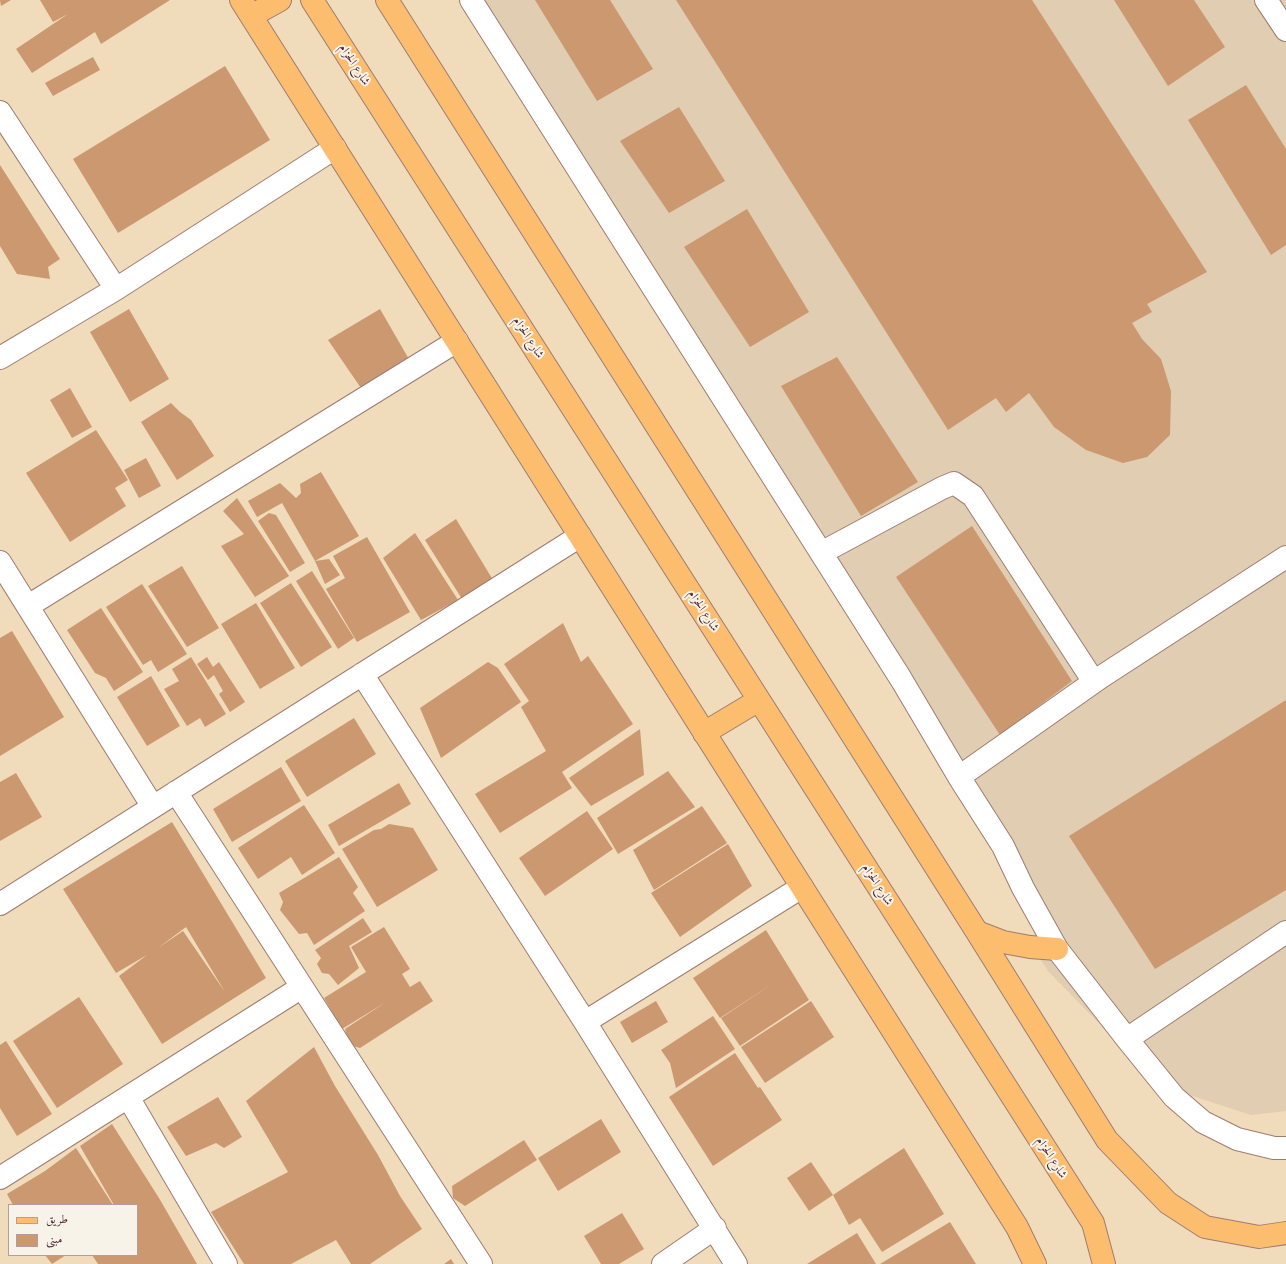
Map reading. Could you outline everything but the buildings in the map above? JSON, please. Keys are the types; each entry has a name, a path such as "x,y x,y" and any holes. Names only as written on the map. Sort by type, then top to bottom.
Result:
{"main road":[{"path":"280,0 246,8 1017,1226 1035,1264"},
{"name":"شارع الحزام","path":"312,0 1093,1223 1104,1264"},
{"path":"387,0 1107,1140 1168,1203 1205,1227 1259,1237 1286,1233"},
{"path":"704,733 759,700"},
{"path":"977,932 1003,942 1030,947 1057,949"}],"street":[{"path":"471,0 901,679 959,777 1003,846 1057,949 1127,1039 1174,1096 1203,1122 1237,1139 1274,1148 1286,1148"},
{"path":"1266,0 1286,30"},
{"path":"0,112 116,289"},
{"path":"0,358 116,289 335,148"},
{"path":"28,606 457,341"},
{"path":"821,553 954,483 972,496 1094,682"},
{"path":"0,904 580,536"},
{"path":"959,777 1094,682 1286,557"},
{"path":"0,562 152,807"},
{"path":"362,674 715,1228 736,1264"},
{"path":"176,792 481,1264"},
{"path":"584,1022 802,887"},
{"path":"1127,1039 1286,932"},
{"path":"0,1178 302,987"},
{"path":"128,1097 226,1264"},
{"path":"663,1264 715,1228"}],"shaded area":[{"path":"480,0 1286,0 1286,1111 1251,1115 1159,1085 1048,971 1032,947 1044,901"}]}
